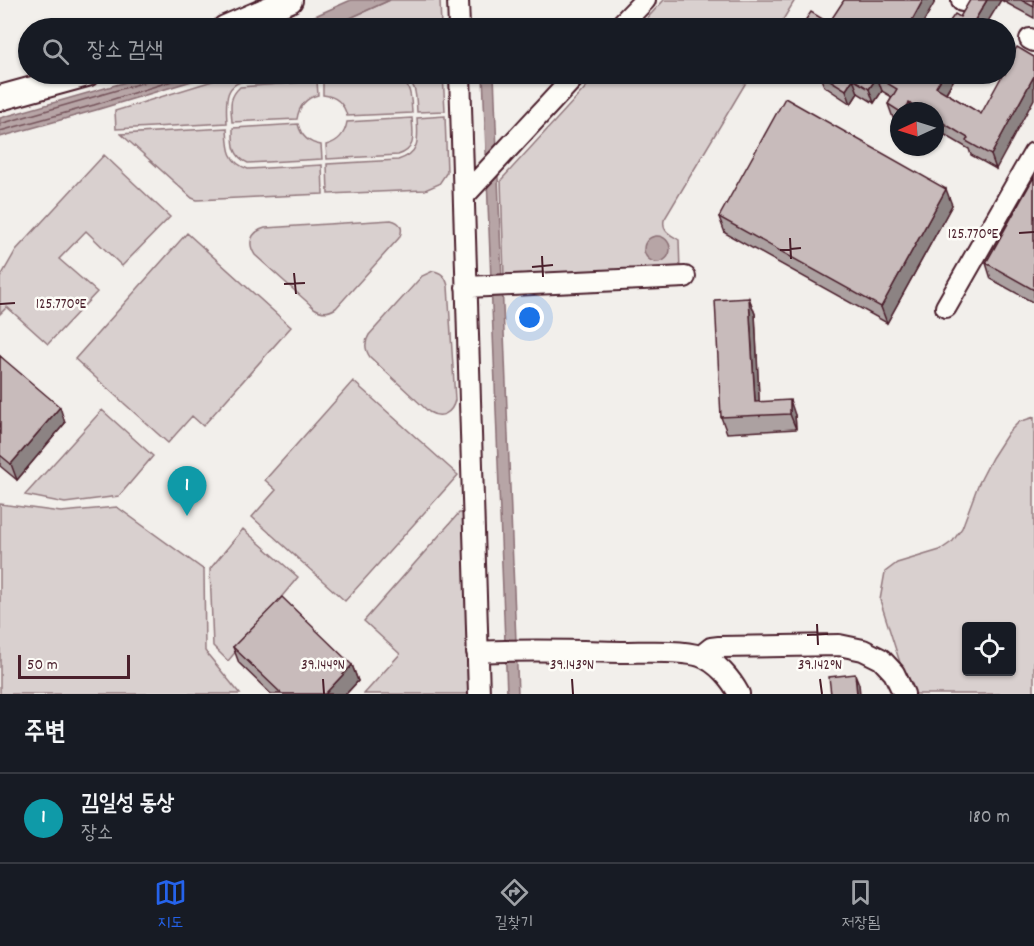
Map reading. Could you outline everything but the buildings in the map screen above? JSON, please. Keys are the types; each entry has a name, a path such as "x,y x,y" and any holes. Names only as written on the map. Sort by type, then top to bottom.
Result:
{"main road":[{"path":"248,18 290,0"},
{"path":"0,98 51,84"}],"street":[{"path":"458,0 459,18"},
{"path":"628,18 645,0"},
{"path":"460,84 479,694"},
{"path":"464,196 568,84"},
{"path":"946,307 1034,153"},
{"path":"466,287 685,278"},
{"path":"701,656 711,648 719,647 839,645 864,650 881,659 894,673 904,694"},
{"path":"477,652 509,650 672,653 701,656 718,667 734,684 739,694"}],"shaded area":[{"path":"390,0 440,0 441,18 350,18"},
{"path":"664,0 795,0 784,18 647,18"},
{"path":"203,84 236,84 230,89 228,95 227,123 116,129 115,111"},
{"path":"317,84 318,95 304,103 297,119 232,122 232,99 240,87"},
{"path":"323,84 406,84 411,96 412,113 347,116 339,101 323,95"},
{"path":"444,84 445,111 417,112 413,85"},
{"path":"589,84 745,84 664,220 665,230 679,240 680,271 504,277 501,180"},
{"path":"445,116 447,172 439,184 425,190 328,194 327,164 398,160 414,149 418,132 417,118"},
{"path":"412,118 411,145 398,155 327,159 326,145 340,137 347,122"},
{"path":"298,124 306,138 312,143 321,145 322,159 248,163 236,153 233,128"},
{"path":"227,128 230,153 241,166 248,169 322,165 323,194 197,200 121,134"},
{"path":"104,155 170,217 122,266 86,231 59,259 97,292 48,344 7,307 0,314 0,278 16,250"},
{"path":"391,220 401,226 399,238 336,308 328,312 314,308 255,255 251,246 256,232 265,228"},
{"path":"187,233 291,327 203,426 192,416 168,443 75,359"},
{"path":"433,271 443,276 448,286 455,400 449,412 442,415 429,412 370,357 366,346 369,335 422,276"},
{"path":"353,381 458,475 345,601 252,517 276,490 265,480"},
{"path":"102,410 153,456 119,496 65,503 25,495"},
{"path":"1034,417 1034,694 910,694 880,600 885,572 897,563 940,550 953,541 962,528 978,485 1008,433 1019,422"},
{"path":"0,504 61,512 117,507 204,570 205,651 240,694 0,694"},
{"path":"459,513 463,513 468,694 364,694 400,654 364,621"},
{"path":"243,529 298,577 228,661 213,646 210,569"}],"water":[{"path":"351,0 390,0 350,18 310,18"},
{"path":"119,84 182,84 0,137 0,118"},
{"path":"483,84 494,84 518,694 507,694"},
{"path":"657,236 666,240 670,249 666,258 657,262 648,258 644,249 648,240"}],"place":[{"name":"김일성 동상","path":"187,516"}]}
